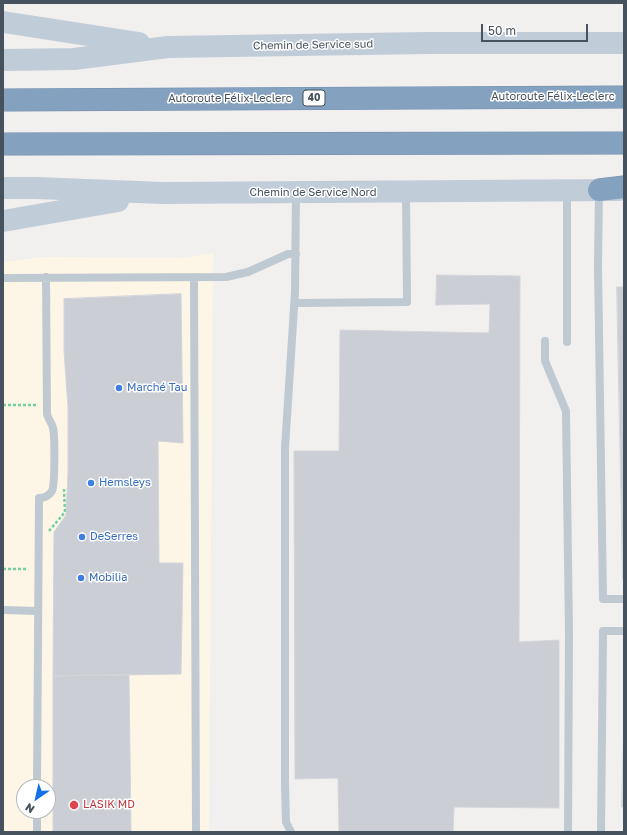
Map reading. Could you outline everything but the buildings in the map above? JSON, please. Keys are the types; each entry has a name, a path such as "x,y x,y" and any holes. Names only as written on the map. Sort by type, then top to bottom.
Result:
{"highway":[{"name":"Autoroute Félix-Leclerc","path":"3,100 624,97"},
{"path":"3,144 624,142"},
{"path":"599,190 624,187"}],"main road":[{"path":"3,22 168,47"},
{"name":"Chemin de Service sud","path":"3,60 74,59 168,47 427,43 624,43"},
{"name":"Chemin de Service Nord","path":"3,188 162,193 567,190 624,191"},
{"path":"3,221 162,193"}],"lane":[{"path":"567,190 567,342"},
{"path":"599,190 598,266 603,599 624,598"},
{"path":"295,303 407,302 406,192"},
{"path":"290,832 286,822 285,783 285,456 295,303 296,193"},
{"path":"3,278 236,276 288,254 296,254"},
{"path":"37,779 39,498 43,498 52,490 54,482 53,428 47,414 46,277"},
{"path":"194,277 196,832"},
{"path":"545,341 545,361 566,411 569,634 568,832"},
{"path":"3,610 38,611"},
{"path":"601,832 603,632 624,631"},
{"path":"37,819 37,832"}],"path":[{"path":"3,405 38,405"},
{"path":"3,569 28,568"}],"shaded area":[{"path":"213,253 209,832 3,832 3,262 44,257 183,258"}],"place":[{"name":"Marché Tau","path":"119,388"},
{"name":"Hemsleys","path":"91,483"},
{"name":"DeSerres","path":"82,537"},
{"name":"Mobilia","path":"81,578"},
{"name":"LASIK MD","path":"74,805"}]}
